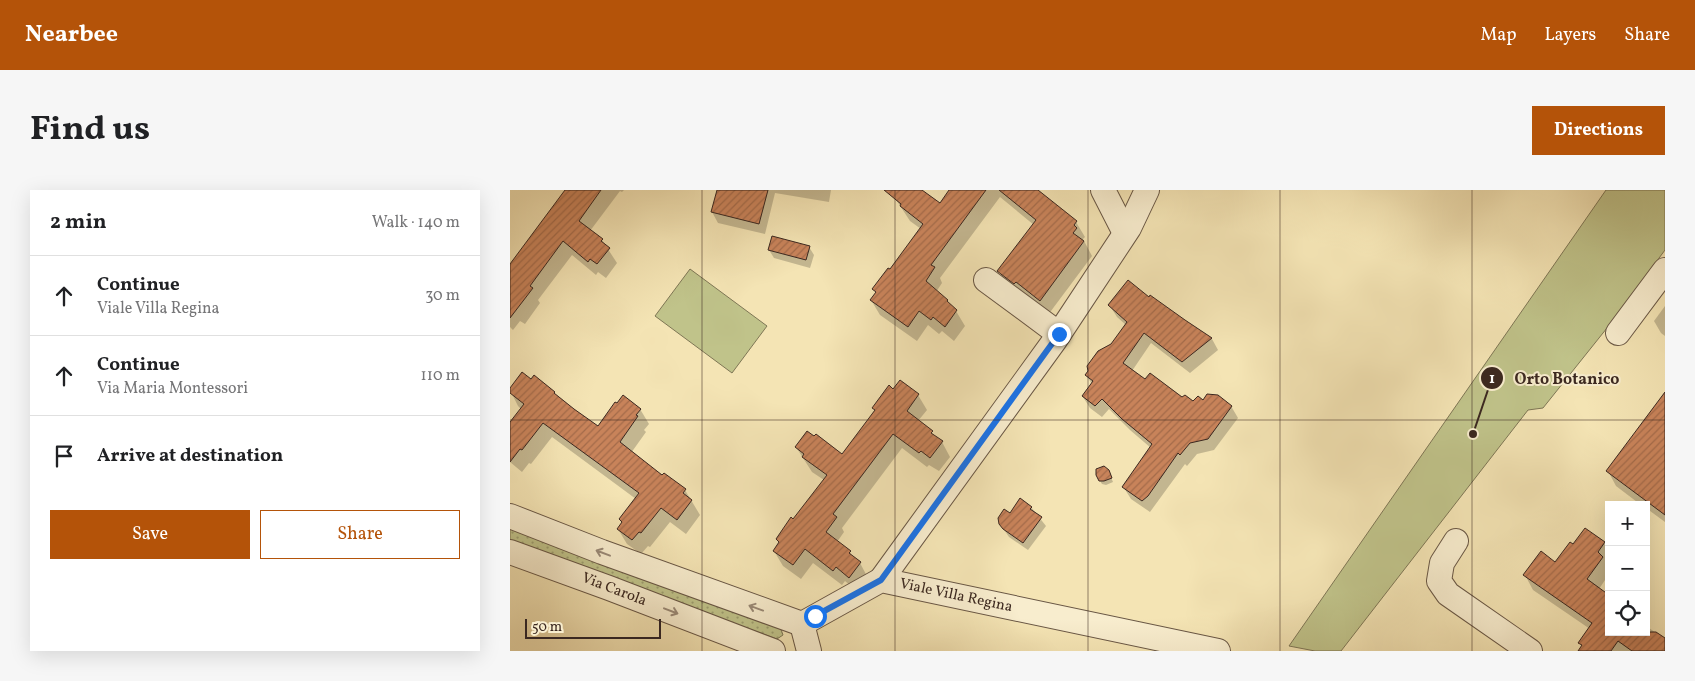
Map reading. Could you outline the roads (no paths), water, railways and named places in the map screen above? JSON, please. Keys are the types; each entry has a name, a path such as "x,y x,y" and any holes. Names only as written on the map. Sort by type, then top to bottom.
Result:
{"street":[{"path":"881,580 1059,334 1130,224 1147,190"},
{"path":"1107,199 1130,224"},
{"path":"1618,333 1665,270"},
{"path":"986,280 1059,334"},
{"path":"510,516 602,552 802,624 809,651"},
{"path":"1456,541 1442,563 1439,581 1448,594 1530,651"},
{"name":"Via Carola","path":"510,552 773,651"},
{"name":"Viale Villa Regina","path":"802,624 881,580 1218,651"}],"place":[{"name":"Orto Botanico","path":"1473,434"}]}
